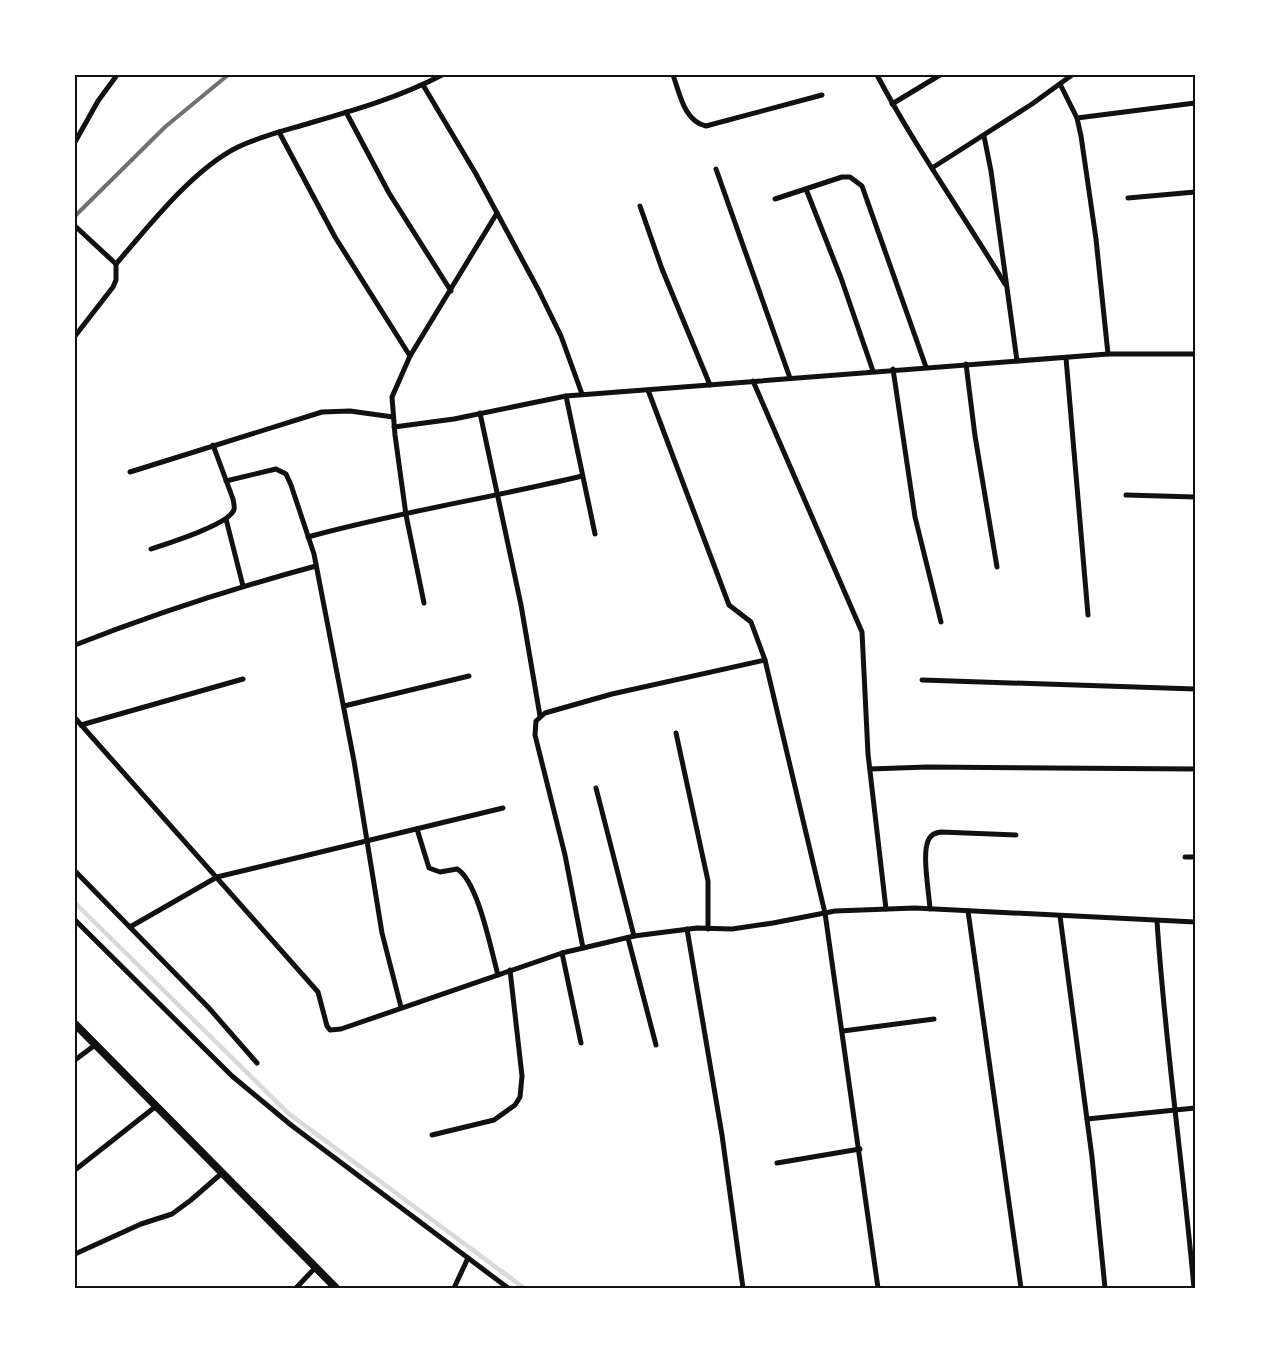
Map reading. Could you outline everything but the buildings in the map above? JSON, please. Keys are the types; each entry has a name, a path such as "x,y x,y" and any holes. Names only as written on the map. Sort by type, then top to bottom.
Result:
{"street":[{"path":"75,142 98,101 117,75"},
{"path":"75,336 113,287 116,280 116,264 190,183 210,165 239,146 346,112 423,85 442,75"},
{"path":"673,75 684,108 698,124 706,126 822,95"},
{"path":"877,75 892,104 1005,284"},
{"path":"892,104 940,75"},
{"path":"932,168 984,136 1072,75"},
{"path":"1060,84 1076,118 1081,136 1096,239 1108,354"},
{"path":"423,85 497,213 562,336 582,394"},
{"path":"1076,118 1195,103"},
{"path":"346,112 389,193 451,290"},
{"path":"279,132 335,236 410,356"},
{"path":"984,136 992,171 1005,284 1017,361"},
{"path":"716,169 790,378"},
{"path":"775,199 842,177 850,177 862,186 926,367"},
{"path":"806,189 841,278 873,371"},
{"path":"1128,198 1195,192"},
{"path":"640,206 662,269 710,385"},
{"path":"424,603 406,515 394,427 392,396 410,356 497,213"},
{"path":"75,226 116,264"},
{"path":"394,427 428,424 582,394 1108,354 1195,354"},
{"path":"1066,358 1088,615"},
{"path":"966,364 974,436 997,567"},
{"path":"893,370 915,517 940,622"},
{"path":"754,381 862,632 870,769 886,909"},
{"path":"648,390 729,605 751,622 765,660 825,913 860,1148 878,1288"},
{"path":"566,396 596,534"},
{"path":"130,472 322,412 350,411 393,417"},
{"path":"480,413 521,605 540,716 534,727 535,735 564,855 583,948"},
{"path":"151,549 226,519 233,513 234,508 213,445"},
{"path":"226,481 276,469 281,470 291,485 316,566 344,706 382,934 401,1007"},
{"path":"308,537 356,524 498,496 582,476"},
{"path":"1126,495 1195,497"},
{"path":"226,519 243,586"},
{"path":"75,645 124,626 243,586 316,566"},
{"path":"540,716 612,694 765,660"},
{"path":"344,706 469,676"},
{"path":"80,724 243,679"},
{"path":"922,680 1195,689"},
{"path":"75,718 318,992 327,1026 330,1030 341,1029 562,953 631,937 687,929 748,927 825,913 886,909 930,909 1195,922"},
{"path":"676,733 708,881 708,928"},
{"path":"870,769 927,767 1195,769"},
{"path":"596,788 656,1045"},
{"path":"130,926 217,878 502,808"},
{"path":"417,829 429,868 440,872 458,869 467,878 474,892 498,975"},
{"path":"930,909 926,851 928,840 933,834 941,832 1016,835"},
{"path":"1185,857 1195,857"},
{"path":"75,871 208,1007 257,1063"},
{"path":"968,911 1022,1288"},
{"path":"1060,916 1087,1119 1105,1288"},
{"path":"75,920 232,1076 291,1125 508,1288"},
{"path":"1157,920 1173,1111 1185,1189 1194,1288"},
{"path":"687,929 722,1134 743,1288"},
{"path":"562,953 582,1043"},
{"path":"432,1135 494,1120 515,1105 520,1097 522,1087 521,1058 510,970"},
{"path":"843,1031 934,1019"},
{"path":"75,1024 334,1287"},
{"path":"75,1060 95,1045"},
{"path":"75,1170 155,1107"},
{"path":"1087,1119 1195,1108"},
{"path":"777,1163 860,1148"},
{"path":"75,1254 141,1224 172,1214 222,1173"},
{"path":"454,1288 468,1258"},
{"path":"296,1288 315,1268"}],"waterway":[{"path":"75,903 288,1113 524,1288"}],"railway":[{"path":"75,216 165,127 228,75"}]}
